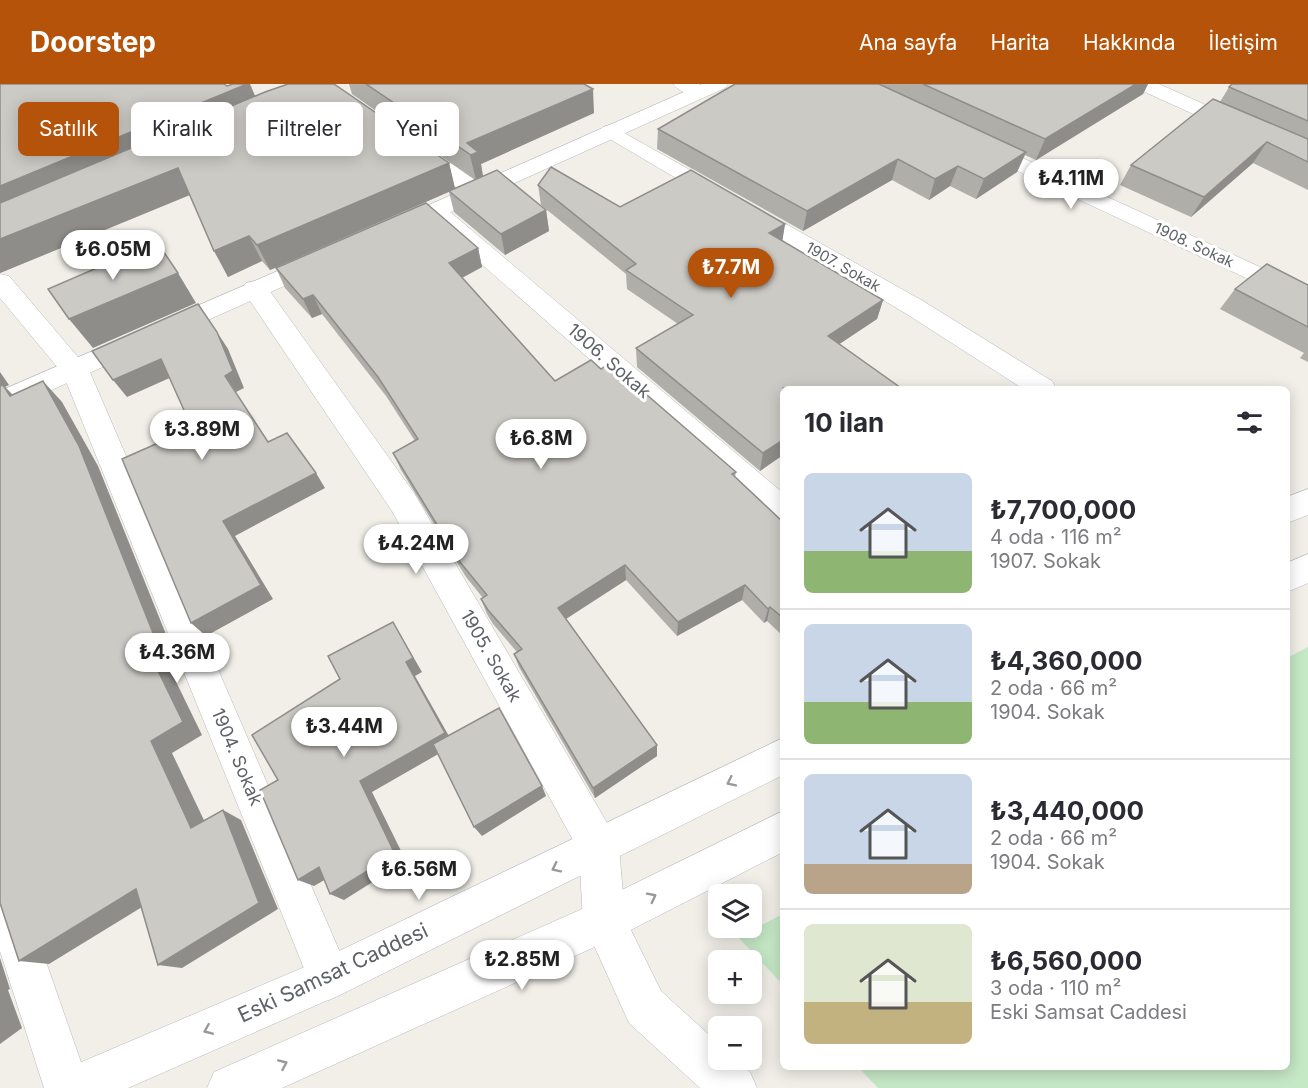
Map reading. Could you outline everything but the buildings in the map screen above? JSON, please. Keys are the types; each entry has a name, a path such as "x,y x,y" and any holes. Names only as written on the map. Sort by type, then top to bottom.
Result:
{"street":[{"path":"1143,84 1308,159"},
{"path":"372,239 610,131 700,87"},
{"name":"1907. Sokak","path":"610,131 903,302 1039,386"},
{"name":"1908. Sokak","path":"958,134 1308,299"},
{"path":"426,156 478,192"},
{"name":"1906. Sokak","path":"435,211 780,508"},
{"path":"0,403 340,253"},
{"name":"1904. Sokak","path":"0,282 75,370 329,978"},
{"name":"1905. Sokak","path":"255,289 403,502 599,847"},
{"path":"1290,510 1308,501"},
{"path":"1290,576 1308,567"},
{"name":"Eski Samsat Caddesi","path":"74,1088 329,978 780,757"},
{"path":"230,1088 604,921 780,833"},
{"path":"599,847 604,921 645,1007 734,1088"},
{"path":"0,887 67,1088"}],"green space":[{"path":"1308,647 1308,1088 878,1088 861,1070 1290,1070 1290,656"},
{"path":"780,916 780,982 762,963 762,950 750,950 739,938 762,938 762,925"}]}
